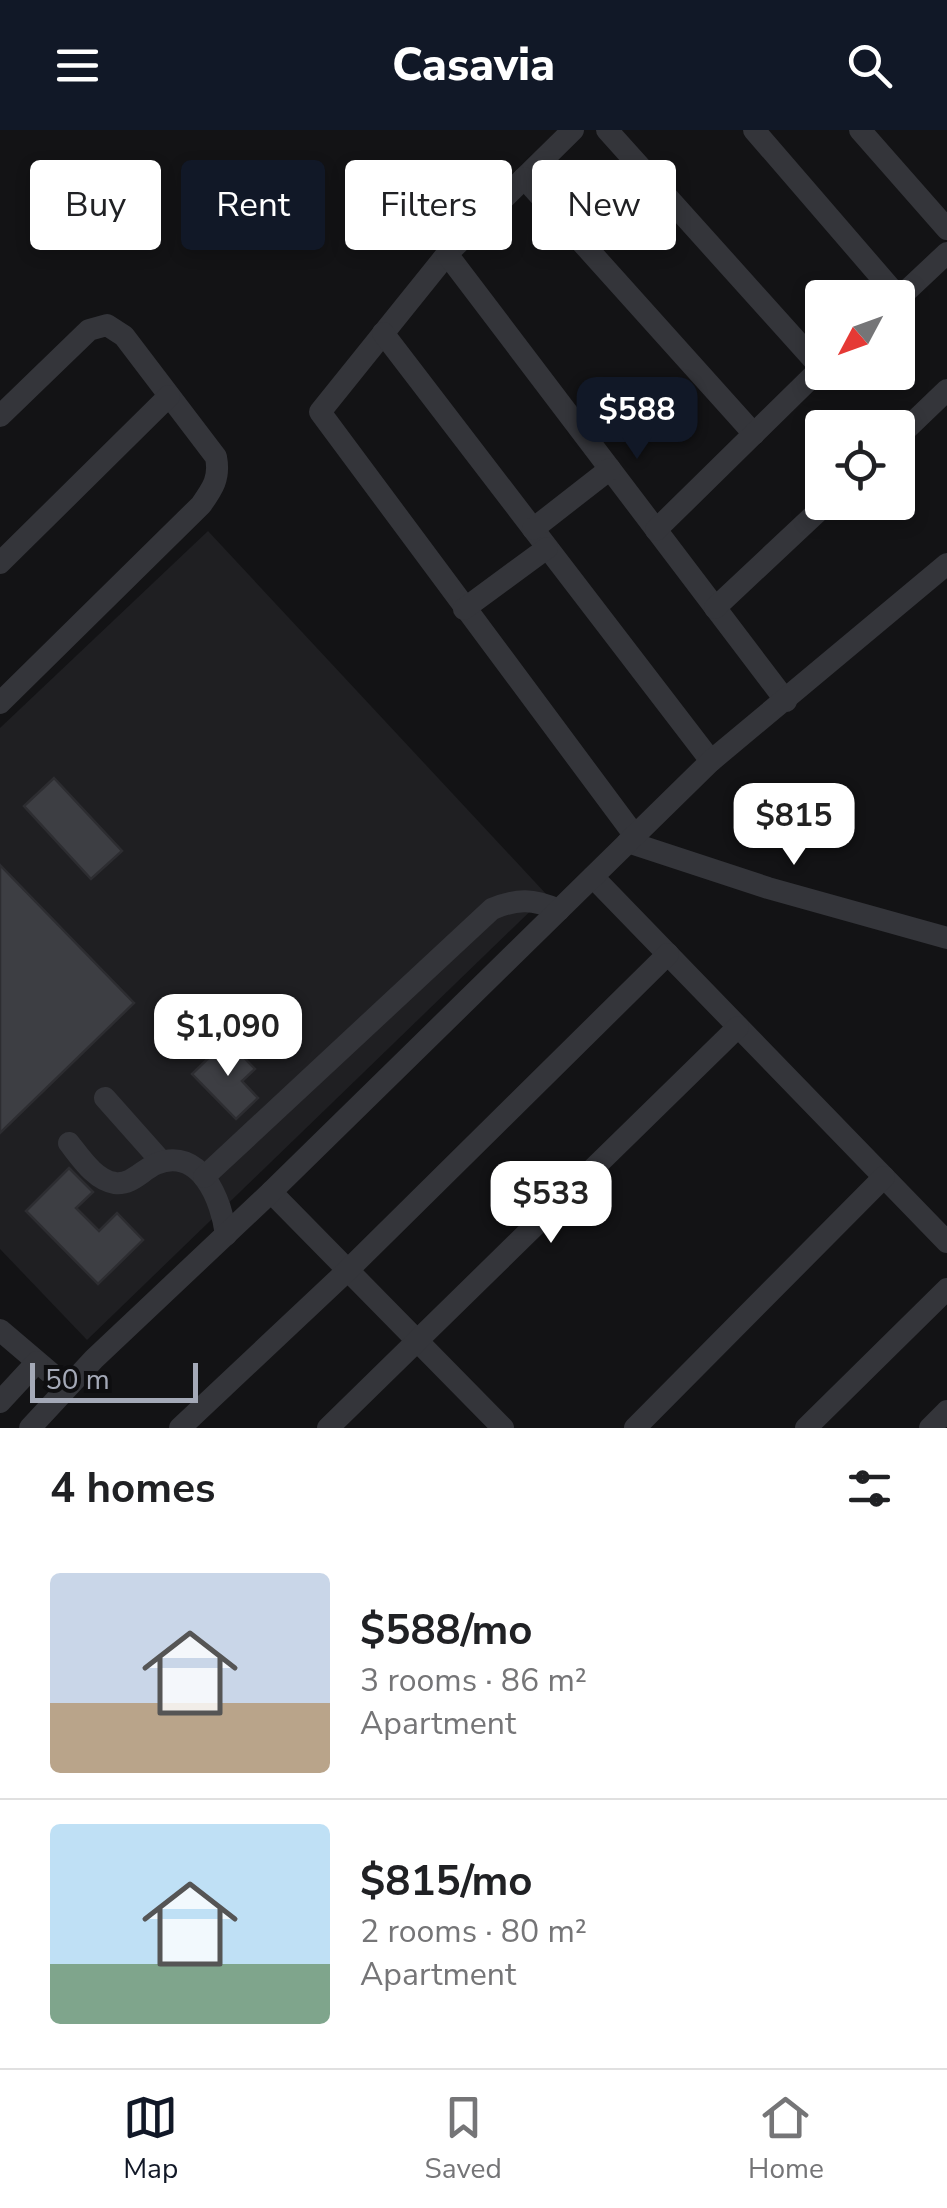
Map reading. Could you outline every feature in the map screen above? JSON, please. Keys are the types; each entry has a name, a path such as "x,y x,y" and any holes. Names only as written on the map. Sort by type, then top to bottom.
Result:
{"street":[{"path":"573,130 447,254 320,412 632,839 768,888 947,938"},
{"path":"607,130 805,349"},
{"path":"754,130 883,280"},
{"path":"860,130 947,229"},
{"path":"524,178 754,434"},
{"path":"915,282 947,253"},
{"path":"447,254 786,701"},
{"path":"0,416 89,330 106,324 124,336 216,456 218,472 201,506 0,703"},
{"path":"384,333 711,761"},
{"path":"656,530 805,384"},
{"path":"915,421 947,390"},
{"path":"0,563 169,396"},
{"path":"533,529 610,469"},
{"path":"715,608 809,520"},
{"path":"464,610 548,548"},
{"path":"30,1428 67,1387 711,761 947,564"},
{"path":"593,876 947,1242"},
{"path":"204,1176 492,909 515,900 536,900 560,910"},
{"path":"180,1428 348,1270 668,954"},
{"path":"332,1427 738,1027"},
{"path":"105,1098 162,1161"},
{"path":"69,1143 93,1172 112,1183 128,1183 162,1161 185,1161 204,1176 223,1214 226,1235"},
{"path":"634,1428 884,1177"},
{"path":"271,1192 503,1428"},
{"path":"806,1428 947,1289"},
{"path":"0,1330 67,1387"},
{"path":"0,1402 38,1362"},
{"path":"930,1428 947,1412"}],"shaded area":[{"path":"208,531 547,895 87,1340 0,1249 0,728"}],"building":[{"path":"54,778 122,851 91,879 24,806"},
{"path":"0,865 134,1003 0,1133"},
{"path":"227,1040 255,1069 242,1081 258,1098 236,1119 192,1074"},
{"path":"69,1168 93,1192 76,1208 99,1231 117,1213 143,1240 98,1284 26,1211"}]}
